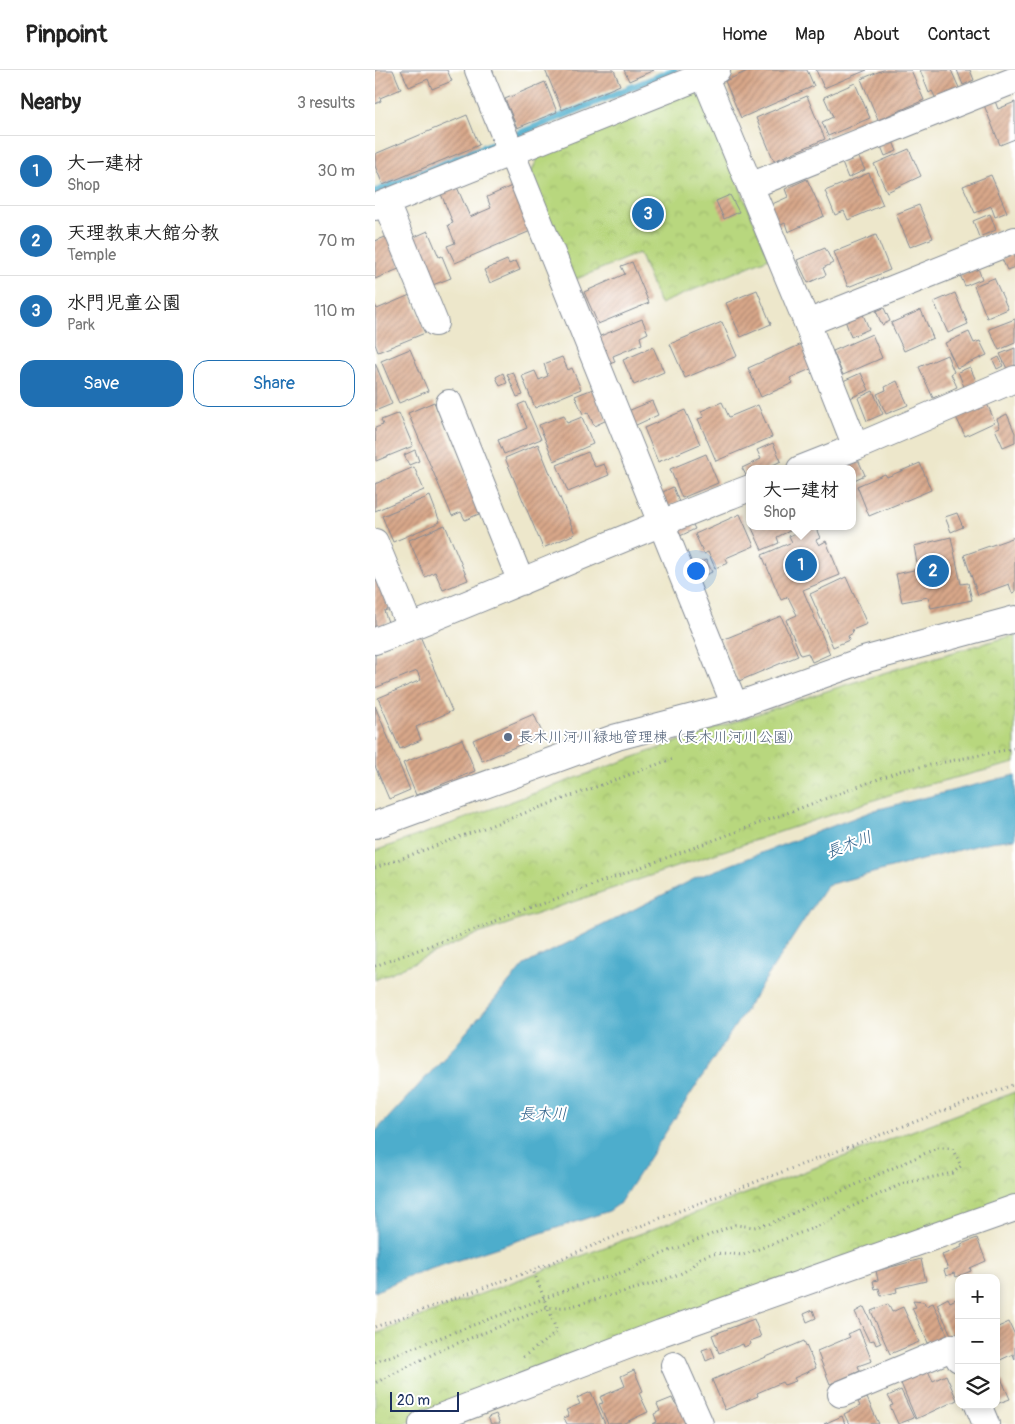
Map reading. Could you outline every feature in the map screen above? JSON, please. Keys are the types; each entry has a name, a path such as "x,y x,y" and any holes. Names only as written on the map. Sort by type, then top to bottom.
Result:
{"street":[{"path":"478,70 735,706"},
{"path":"435,323 381,205 710,73 750,186 856,447"},
{"path":"750,186 1015,80"},
{"path":"807,323 1015,240"},
{"path":"810,465 1015,379"},
{"path":"449,403 521,582"},
{"path":"375,641 521,582 661,522 746,490"},
{"path":"375,542 410,627"},
{"path":"375,825 411,810 617,737 735,706 867,659 1015,618"},
{"path":"422,1424 661,1333 1015,1208"},
{"path":"841,1394 954,1347 955,1349"},
{"path":"674,1365 700,1424"},
{"path":"980,1409 986,1424"}],"path":[{"path":"375,966 900,771 1015,748"},
{"path":"375,868 672,759"},
{"path":"375,1327 533,1270 663,1217 1015,1084"},
{"path":"375,1362 543,1298 627,1271 653,1258 735,1225 754,1227 769,1224 937,1148 952,1148 961,1166 953,1173 904,1183 849,1208 826,1222 743,1255 711,1254 700,1258 682,1273 656,1283 568,1307 546,1308 443,1349 375,1383"},
{"path":"519,1361 557,1332 546,1308 533,1270"}],"green space":[{"path":"699,88 769,258 660,304 639,253 574,280 530,174 540,154"},
{"path":"1015,635 1015,763 898,792 472,936 375,980 375,851 773,709 934,658"},
{"path":"1015,1092 1015,1203 403,1424 375,1424 375,1334"}],"water":[{"name":"長木川","path":"1015,775 1015,839 990,842 827,885 619,1204 609,1211 406,1277 375,1292 375,1132 444,1058 524,965 698,877 875,810"}],"building":[{"path":"375,70 393,70 401,89 380,98 381,101 375,104"},
{"path":"401,70 447,70 452,81 432,89 428,79 409,87"},
{"path":"545,70 614,70 620,85 562,110"},
{"path":"624,70 654,70 629,81"},
{"path":"750,70 807,70 814,86 741,118 725,81"},
{"path":"816,70 867,70 824,88"},
{"path":"883,70 911,70 924,100 878,120 861,79"},
{"path":"920,70 951,70 960,90 936,99 932,91 929,93"},
{"path":"957,70 970,70 974,80 963,85"},
{"path":"545,82 557,112 517,128 505,99"},
{"path":"855,83 870,118 828,136 822,122 833,117 824,97"},
{"path":"807,96 825,139 774,161 756,118"},
{"path":"995,101 998,109 1015,102 1015,139 1000,145 984,105"},
{"path":"467,115 479,145 383,185 375,166 375,154"},
{"path":"892,139 897,151 885,156 880,144"},
{"path":"909,149 921,176 887,192 874,164"},
{"path":"858,156 865,170 848,178 842,163"},
{"path":"869,173 883,205 848,220 844,211 835,215 825,191"},
{"path":"991,175 1007,212 995,217 991,206 975,213 963,186"},
{"path":"807,179 824,216 788,232 785,223 779,226 770,205 788,197 785,189"},
{"path":"514,185 533,230 455,263 447,246 455,243 448,225 453,223 441,194 457,187 470,217 491,208 487,197"},
{"path":"730,195 739,212 724,219 716,201"},
{"path":"919,205 933,238 910,247 896,214"},
{"path":"990,214 996,230 979,237 973,221"},
{"path":"428,231 439,257 442,256 451,278 430,286 410,239"},
{"path":"876,235 890,270 848,287 834,252"},
{"path":"388,236 401,268 375,279 375,241"},
{"path":"825,248 833,263 823,268 826,275 808,283 797,260"},
{"path":"1015,253 1015,267 1007,270 1002,259"},
{"path":"507,260 509,264 516,261 520,270 490,283 484,270"},
{"path":"632,262 649,303 598,324 584,292 625,274 621,266"},
{"path":"978,268 982,279 965,286 960,275"},
{"path":"994,278 1008,309 987,318 974,286"},
{"path":"757,290 771,324 741,337 726,303"},
{"path":"955,293 968,324 948,333 934,302"},
{"path":"410,295 425,333 378,352 375,344 375,305 377,309"},
{"path":"884,308 890,321 882,325 876,311"},
{"path":"921,310 933,338 904,351 891,323"},
{"path":"862,312 869,329 851,337 845,320"},
{"path":"642,319 648,333 640,337 642,344 613,356 615,362 609,364 598,337"},
{"path":"1015,319 1015,343 999,350 989,329"},
{"path":"722,322 737,356 685,378 670,344"},
{"path":"969,332 974,343 980,341 987,355 957,368 945,343"},
{"path":"872,334 882,358 843,375 833,351"},
{"path":"802,344 813,368 790,378 793,383 761,397 748,368"},
{"path":"653,347 664,372 634,385 623,360"},
{"path":"1015,348 1015,367 1008,371 1000,354"},
{"path":"410,349 428,391 399,403 381,361"},
{"path":"947,355 954,372 951,374 957,387 933,398 919,367"},
{"path":"562,357 568,370 572,368 581,389 535,408 522,376 535,371 539,380 548,376 544,364"},
{"path":"999,357 1003,366 997,369 993,360"},
{"path":"375,363 392,404 375,411"},
{"path":"970,367 977,383 965,389 958,372"},
{"path":"513,372 523,395 517,397 507,374"},
{"path":"503,373 507,383 500,386 496,377"},
{"path":"861,373 869,390 850,398 843,381"},
{"path":"897,381 908,405 886,414 877,394 886,390 885,387"},
{"path":"593,389 607,420 594,426 588,412 583,414 575,396"},
{"path":"873,391 883,414 867,421 858,398"},
{"path":"985,399 995,422 965,436 954,413"},
{"path":"652,401 658,415 634,426 628,411"},
{"path":"434,402 481,513 465,520 461,512 452,516 408,413"},
{"path":"525,402 541,439 504,454 498,440 527,428 518,405"},
{"path":"722,402 729,417 758,405 772,437 716,461 698,419 704,417 701,411"},
{"path":"685,410 700,444 658,462 644,428"},
{"path":"399,413 413,446 376,461 375,428 383,425 381,420"},
{"path":"1007,414 1015,433 1015,442 1003,447 995,429 1000,427 997,419"},
{"path":"564,415 567,423 582,417 593,444 554,461 539,425"},
{"path":"773,443 781,461 773,465 748,465 761,459 757,450"},
{"path":"538,444 575,534 543,548 505,458"},
{"path":"415,450 419,461 409,465 404,455"},
{"path":"588,452 595,467 604,464 609,475 568,492 557,465"},
{"path":"855,453 865,475 856,479 856,465 839,465 837,461"},
{"path":"706,454 718,483 682,498 670,469"},
{"path":"920,463 931,490 869,516 857,486 885,474 887,477"},
{"path":"746,466 746,475 742,468"},
{"path":"414,467 424,490 375,511 375,484"},
{"path":"673,487 679,502 667,507 661,493"},
{"path":"430,496 440,522 393,542 382,516"},
{"path":"957,513 963,527 951,532 945,517"},
{"path":"740,514 754,546 726,558 728,563 715,568 708,552 704,554 695,534"},
{"path":"689,517 695,529 680,536 675,524"},
{"path":"445,525 468,580 443,590 435,572 425,577 409,540"},
{"path":"753,530 792,530 777,537 779,543 762,550"},
{"path":"802,530 817,530 820,538 816,540 819,545 826,541 840,575 803,590 830,654 812,662 808,653 801,655 786,620 797,615 788,597 781,600 762,555 792,542 789,536"},
{"path":"951,537 961,584 968,583 972,600 931,608 928,597 902,602 896,574 918,569 914,546"},
{"path":"1015,537 1015,592 1012,593 1009,584 978,595 964,555"},
{"path":"706,560 712,572 697,579 692,566"},
{"path":"375,573 390,609 384,611 388,622 375,628"},
{"path":"846,577 867,624 852,630 853,633 848,636 849,640 833,647 810,594"},
{"path":"781,616 798,656 739,681 722,640"},
{"path":"420,636 452,711 416,727 421,740 400,749 378,698 421,680 417,671 375,688 375,655"},
{"path":"375,706 410,790 389,799 375,766"},
{"name":"長木川河川緑地管理棟（長木川河川公園）","path":"534,714 543,735 482,761 473,740"},
{"path":"462,739 475,771 416,795 403,763"},
{"path":"977,1238 986,1261 970,1268 971,1271 964,1274 955,1275 954,1273 946,1276 944,1270 948,1269 942,1255 962,1247 961,1244"},
{"path":"921,1259 926,1281 896,1288 897,1292 881,1296 879,1288 875,1289 873,1281 878,1280 876,1271"},
{"path":"948,1298 950,1302 955,1300 955,1334 951,1335 937,1304"},
{"path":"913,1301 924,1302 926,1306 933,1303 948,1336 929,1345 912,1308 916,1307"},
{"path":"888,1304 892,1312 903,1307 919,1342 890,1354 871,1311"},
{"path":"864,1307 881,1343 876,1345 874,1340 869,1341 855,1312"},
{"path":"813,1310 816,1318 807,1322 804,1314"},
{"path":"754,1319 761,1337 750,1341 751,1344 744,1347 743,1344 719,1353 712,1335"},
{"path":"1009,1322 1015,1335 1015,1360 1013,1354 1000,1360 1000,1326"},
{"path":"859,1329 872,1361 858,1366 860,1371 830,1384 817,1351 850,1337 848,1334"},
{"path":"804,1341 816,1368 794,1378 796,1381 784,1385 782,1382 757,1393 758,1396 725,1410 712,1380"},
{"path":"711,1347 715,1357 706,1361 702,1350"},
{"path":"927,1369 933,1381 946,1375 955,1395 955,1401 916,1419 900,1381"},
{"path":"634,1370 643,1391 639,1393 648,1412 622,1424 608,1424 599,1404 603,1403 600,1397 625,1386 621,1376"},
{"path":"1000,1376 1010,1399 1000,1403"},
{"path":"901,1390 914,1418 898,1424 890,1406 893,1405 888,1396"},
{"path":"591,1392 605,1424 567,1424 564,1418 569,1416 566,1410 580,1404 577,1398"},
{"path":"672,1398 675,1404 680,1402 690,1424 652,1424 657,1422 654,1414 660,1411 657,1404"},
{"path":"867,1398 879,1424 849,1424 844,1414 860,1406 858,1402"},
{"path":"496,1414 500,1424 491,1424 488,1417"},
{"path":"842,1416 845,1424 824,1424"}],"waterway":[{"path":"513,136 674,70"},
{"path":"375,192 492,144"}],"place":[{"name":"水門児童公園","path":"648,214"},
{"name":"大一建材","path":"801,565"},
{"name":"天理教東大館分教","path":"933,571"},
{"name":"長木川河川緑地管理棟（長木川河川公園）","path":"508,737"}]}
